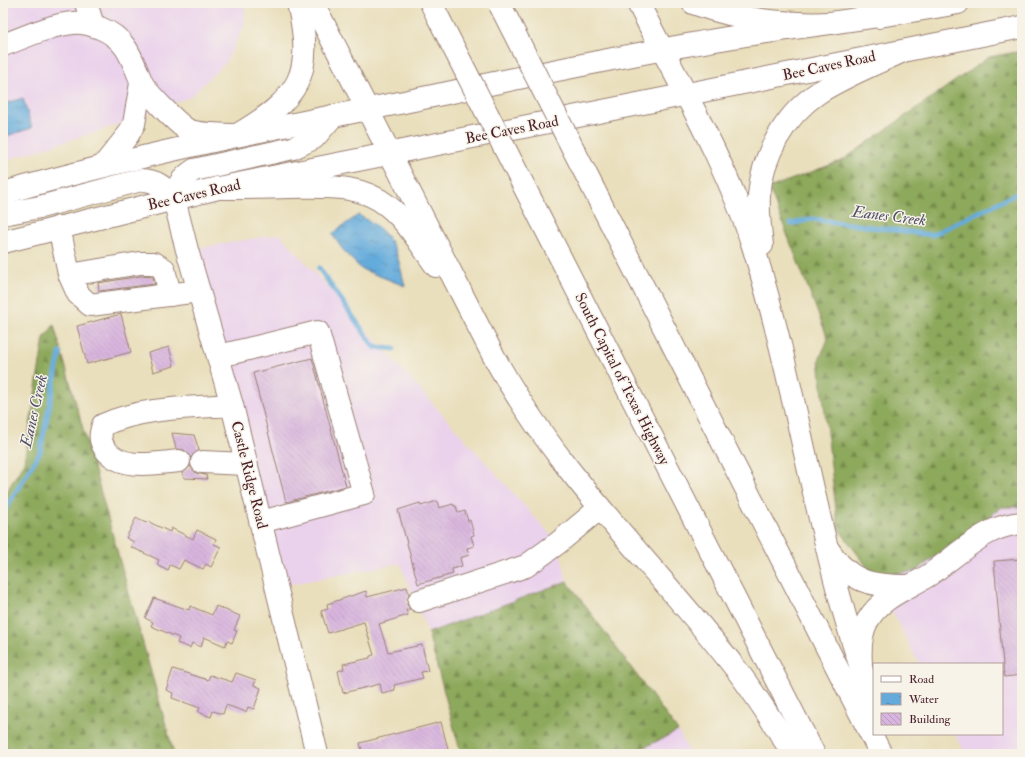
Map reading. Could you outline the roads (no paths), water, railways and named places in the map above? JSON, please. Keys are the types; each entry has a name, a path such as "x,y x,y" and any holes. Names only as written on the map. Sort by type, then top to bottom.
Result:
{"main road":[{"path":"86,3 93,25"},
{"path":"3,45 50,28 74,23 93,25 109,32 122,42 133,60 141,83 167,112 190,131 237,135 280,106 299,78 304,61 305,42 298,3"},
{"path":"313,3 478,325 522,406 558,456 600,508 736,669 793,754"},
{"path":"638,3 714,153 740,212 767,294 828,549 862,670 873,701"},
{"path":"693,3 719,12 762,20 801,24 832,23"},
{"path":"3,193 103,166 237,135 661,50 746,35 832,23 877,10 958,3"},
{"path":"500,4 881,754"},
{"name":"South Capital of Texas Highway","path":"434,10 814,754"},
{"name":"Bee Caves Road","path":"3,242 218,188 1022,27"},
{"path":"767,294 759,221 759,196 767,160 779,135 794,113 818,93 903,50"},
{"path":"103,166 128,135 134,124 141,83"},
{"path":"174,198 175,192 181,180 194,170 293,148 314,138 334,116"},
{"path":"3,214 40,207 141,180 150,180 157,183 164,187 174,198"},
{"path":"218,188 339,188 351,189 372,196 388,206 401,219 478,325"},
{"name":"Castle Ridge Road","path":"174,198 232,405 317,754"},
{"path":"59,227 70,275 78,294 90,305 199,291"},
{"path":"70,275 140,263 154,263 164,269 170,295"},
{"path":"219,356 318,332 364,494 261,522"},
{"path":"179,461 141,464 123,462 109,454 101,443 100,434 103,425 116,420 163,410 232,405"},
{"path":"202,462 246,464"},
{"path":"419,601 526,566 558,543 600,508"},
{"path":"862,670 861,640 868,619 880,606 909,586 929,575 974,541 1004,526 1022,523"},
{"path":"828,549 842,568 857,579 874,584 909,586"},
{"path":"885,735 893,754"}],"water":[{"path":"23,98 32,128 3,137 3,104"},
{"path":"358,215 380,229 387,236 396,252 405,286 361,269 343,250 332,234"}],"waterway":[{"name":"Eanes Creek","path":"791,224 812,219 932,235 1022,191"},
{"name":"Eanes Creek","path":"319,268 374,347 394,349"},
{"name":"Eanes Creek","path":"3,513 40,452 60,353"}]}
